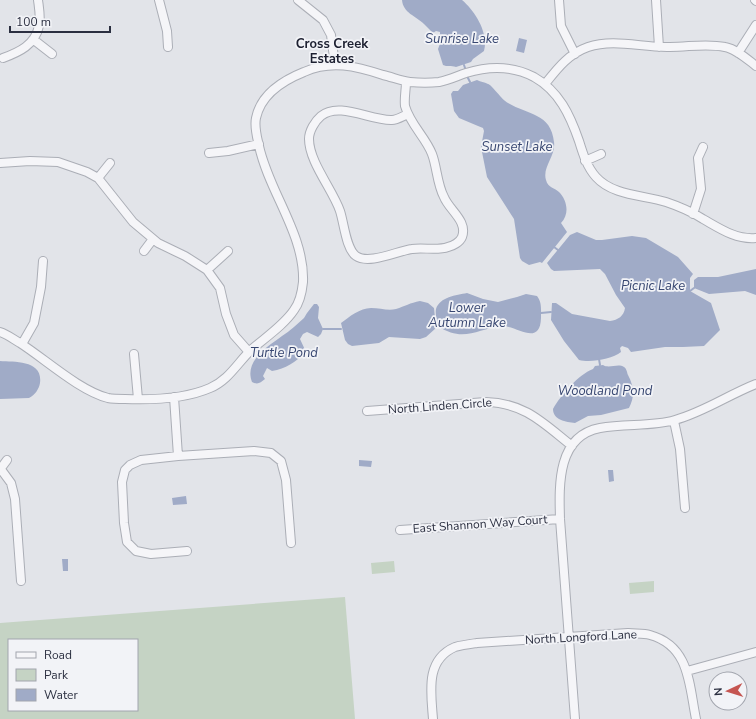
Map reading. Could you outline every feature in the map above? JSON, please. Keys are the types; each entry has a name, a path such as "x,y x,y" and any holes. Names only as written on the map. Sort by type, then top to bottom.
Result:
{"street":[{"path":"3,58 20,52 34,40 40,25 38,0"},
{"path":"159,0 167,31 168,47"},
{"path":"298,0 323,20 331,35 334,65"},
{"path":"559,0 561,26 575,54"},
{"path":"656,0 659,47"},
{"path":"738,53 756,25"},
{"path":"34,40 52,54"},
{"path":"545,84 569,57 588,47 615,42 659,47 702,45 726,47 738,53 756,66"},
{"path":"0,332 5,333 22,344 86,388 109,398 138,399 174,397 191,394 212,387 228,376 249,352 292,313 299,302 303,284 302,262 295,236 270,181 259,144 255,119 262,102 272,90 302,72 318,67 334,65 359,67 406,82 428,83 449,80 466,73 484,69 506,68 533,76 550,88 566,107 586,161 597,179 613,189 635,196 666,202 693,214 725,232 748,239 756,238"},
{"path":"406,82 405,105 408,114 432,153 444,198 457,215 463,226 462,236 458,242 447,248 412,249 376,258 365,259 356,256 350,249 340,210 313,159 308,139 314,124 322,115 333,110 352,112 378,119 393,120 408,114"},
{"path":"209,153 228,151 259,144"},
{"path":"693,214 701,189 698,158 702,147"},
{"path":"586,161 601,154"},
{"path":"0,164 30,161 58,162 87,172 98,178 133,222 153,239 207,270 220,288 226,314 234,335 249,352"},
{"path":"98,178 110,163"},
{"path":"144,251 153,239"},
{"path":"207,270 228,251"},
{"path":"22,344 34,323 41,287 43,261"},
{"path":"134,354 138,399"},
{"path":"575,719 560,519 559,485 562,467 568,453 579,437 588,431 600,428 650,424 690,416 756,384"},
{"path":"174,397 178,456"},
{"name":"North Linden Circle","path":"368,411 497,402 513,406 532,414 572,446"},
{"path":"674,420 680,449 685,508"},
{"path":"187,551 151,554 136,551 127,542 124,523 122,482 125,470 130,465 141,460 178,456 254,451 271,453 281,461 286,480 291,543"},
{"path":"7,460 0,468 10,483 15,499 21,581"},
{"name":"East Shannon Way Court","path":"400,530 560,519"},
{"name":"North Longford Lane","path":"433,719 431,676 439,660 446,652 457,647 477,643 628,633 649,635 665,641 678,652 687,671 696,719"},
{"path":"687,671 756,652"}],"green space":[{"path":"394,561 395,572 372,574 371,563"},
{"path":"654,581 654,592 630,594 629,583"},
{"path":"345,597 355,719 0,719 0,623"}],"water":[{"name":"Sunrise Lake","path":"402,0 462,0 472,10 480,23 483,30 485,44 484,51 471,62 456,67 443,65 438,49 441,41 436,37 440,34 440,32 436,31 433,33 421,21 410,14 405,8"},
{"path":"519,38 527,40 524,53 516,51"},
{"name":"Sunset Lake","path":"477,80 490,85 508,103 543,120 552,132 554,147 545,175 548,185 562,195 566,203 566,215 561,223 567,232 542,263 540,262 529,265 520,258 514,219 487,177 481,147 484,131 483,128 459,118 454,111 451,94 453,91 458,91 463,85"},
{"name":"Picnic Lake","path":"577,232 596,240 632,236 646,238 678,257 693,274 690,278 690,291 711,303 720,330 704,346 665,347 631,352 628,348 622,346 620,348 621,352 607,358 595,361 579,360 564,341 551,320 552,303 556,303 572,314 610,321 616,320 620,317 625,308 605,274 600,269 554,271 547,263 570,235"},
{"path":"756,269 756,295 745,291 709,294 694,288 694,280 698,277 718,277"},
{"name":"Lower Autumn Lake","path":"467,293 483,299 498,302 526,294 537,296 541,306 540,327 537,331 532,333 502,326 470,334 455,334 438,326 436,309 438,305 449,297"},
{"path":"420,301 428,303 434,308 436,328 426,337 420,339 389,337 379,343 352,346 345,340 341,323 359,311 367,308 393,310"},
{"name":"Turtle Pond","path":"314,304 317,304 319,307 318,318 323,329 321,334 318,337 307,332 303,334 300,339 306,352 294,362 282,369 272,371 267,368 263,376 265,379 259,383 252,382 250,374 251,368 258,355 304,318"},
{"path":"0,361 20,362 33,366 40,375 40,383 35,394 29,398 0,399"},
{"name":"Woodland Pond","path":"595,366 622,366 626,369 632,383 633,392 629,408 601,415 588,416 575,423 561,420 555,416 553,409 565,392"},
{"path":"359,460 372,461 371,467 359,466"},
{"path":"608,470 613,470 614,481 609,482"},
{"path":"186,496 187,504 173,505 172,498"},
{"path":"62,559 68,559 68,571 63,571"}],"waterway":[{"path":"464,65 466,71"},
{"path":"467,76 470,82"},
{"path":"554,247 558,250"},
{"path":"690,291 694,288"},
{"path":"541,313 551,312"},
{"path":"323,329 341,329"},
{"path":"599,359 600,365"}],"district":[{"name":"Cross Creek Estates","path":"332,50"}]}
